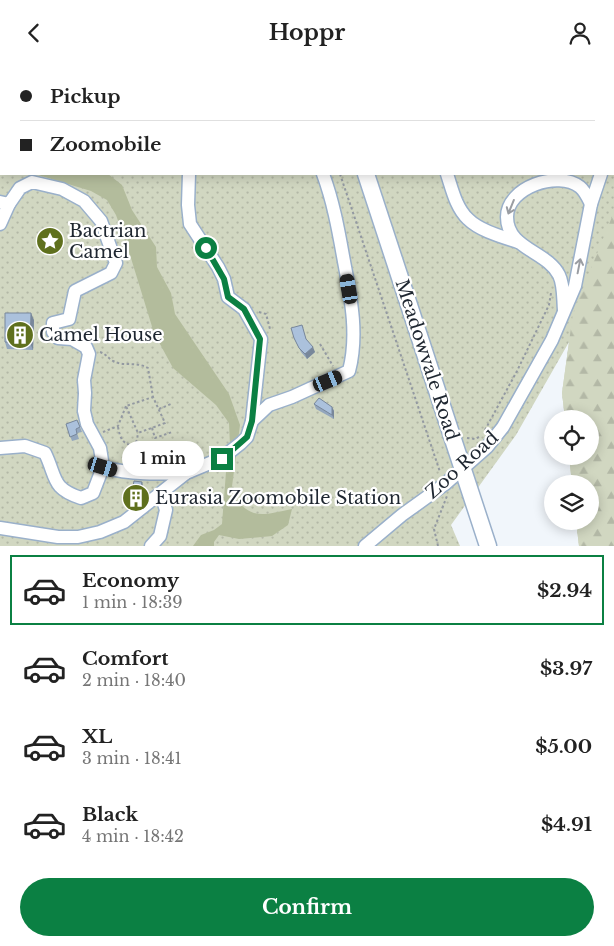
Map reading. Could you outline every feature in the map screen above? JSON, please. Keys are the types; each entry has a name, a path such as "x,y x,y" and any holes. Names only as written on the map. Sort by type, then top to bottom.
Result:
{"main road":[{"name":"Meadowvale Road","path":"366,175 488,546"}],"street":[{"path":"0,528 58,537 100,532 124,522 186,473 222,459 247,437 252,421 260,339 244,309 228,297 224,279 218,267 190,224 188,205 189,175"},
{"path":"252,421 269,405 292,397 349,371 353,354 352,306 332,200 323,175"},
{"name":"Zoo Road","path":"447,175 456,201 469,220 488,231 518,242 549,262 560,276 564,312"},
{"name":"Zoo Road","path":"365,546 462,469 487,447 503,427 552,340 575,286 590,203 601,175"},
{"path":"518,242 508,225 508,208 512,201 538,179 568,182 580,187 590,203"},
{"path":"0,224 4,203 20,188 32,183 62,189 84,201 101,221 116,263 111,273 75,291 68,319 53,323 54,332 58,338 72,339 86,347 89,354 84,380 84,411 87,424 100,448 103,467 93,493 81,498 66,493 56,483 45,453 25,446 0,448"},
{"path":"103,467 120,472 140,474 186,473"},
{"path":"151,546 160,536 166,510 161,494"}],"path":[{"path":"340,175 439,469"},
{"path":"467,438 475,439 483,435 549,305 551,291"},
{"path":"320,345 340,376"},
{"path":"86,347 106,354 113,361 125,364 139,363 148,367 153,397 165,423 138,433"},
{"path":"126,406 138,433 134,445 127,445 122,440 118,426 126,406 153,397"},
{"path":"159,409 171,404"},
{"path":"94,435 118,426"},
{"path":"152,428 155,438 172,432"},
{"path":"438,546 434,529 447,497"}],"green space":[{"path":"0,175 614,175 614,546 579,546 577,530 599,530 599,475 571,475 570,465 599,465 599,410 564,410 562,393 569,342 516,435 451,525 460,546 0,546"},
{"path":"614,212 614,546 579,546 577,530 599,530 599,475 571,475 570,465 599,465 599,410 564,410 562,393 573,313"}],"shaded area":[{"path":"38,175 109,175 122,185 132,210 156,247 157,267 171,293 175,314 229,394 240,425 231,494 245,509 258,514 292,509 288,525 272,536 239,539 219,535 214,542 214,546 193,546 201,535 214,530 222,524 230,446 229,423 216,405 173,368 154,333 116,215 107,200 91,191"}],"building":[{"name":"Camel House","path":"5,313 31,313 30,343 5,342"},
{"path":"302,325 306,339 313,347 305,354 299,348 291,328"},
{"path":"319,398 332,407 332,415 314,404"},
{"path":"77,420 80,427 76,429 77,434 70,437 66,424"},
{"path":"134,481 142,482 140,493 126,502 123,495 132,491"}],"place":[{"name":"Bactrian Camel","path":"50,241"},
{"name":"Camel House","path":"20,335"},
{"name":"Eurasia Zoomobile Station","path":"136,498"}],"route":[{"path":"206,248 224,279 228,297 244,309 260,339 252,421 247,437 222,459"}]}
